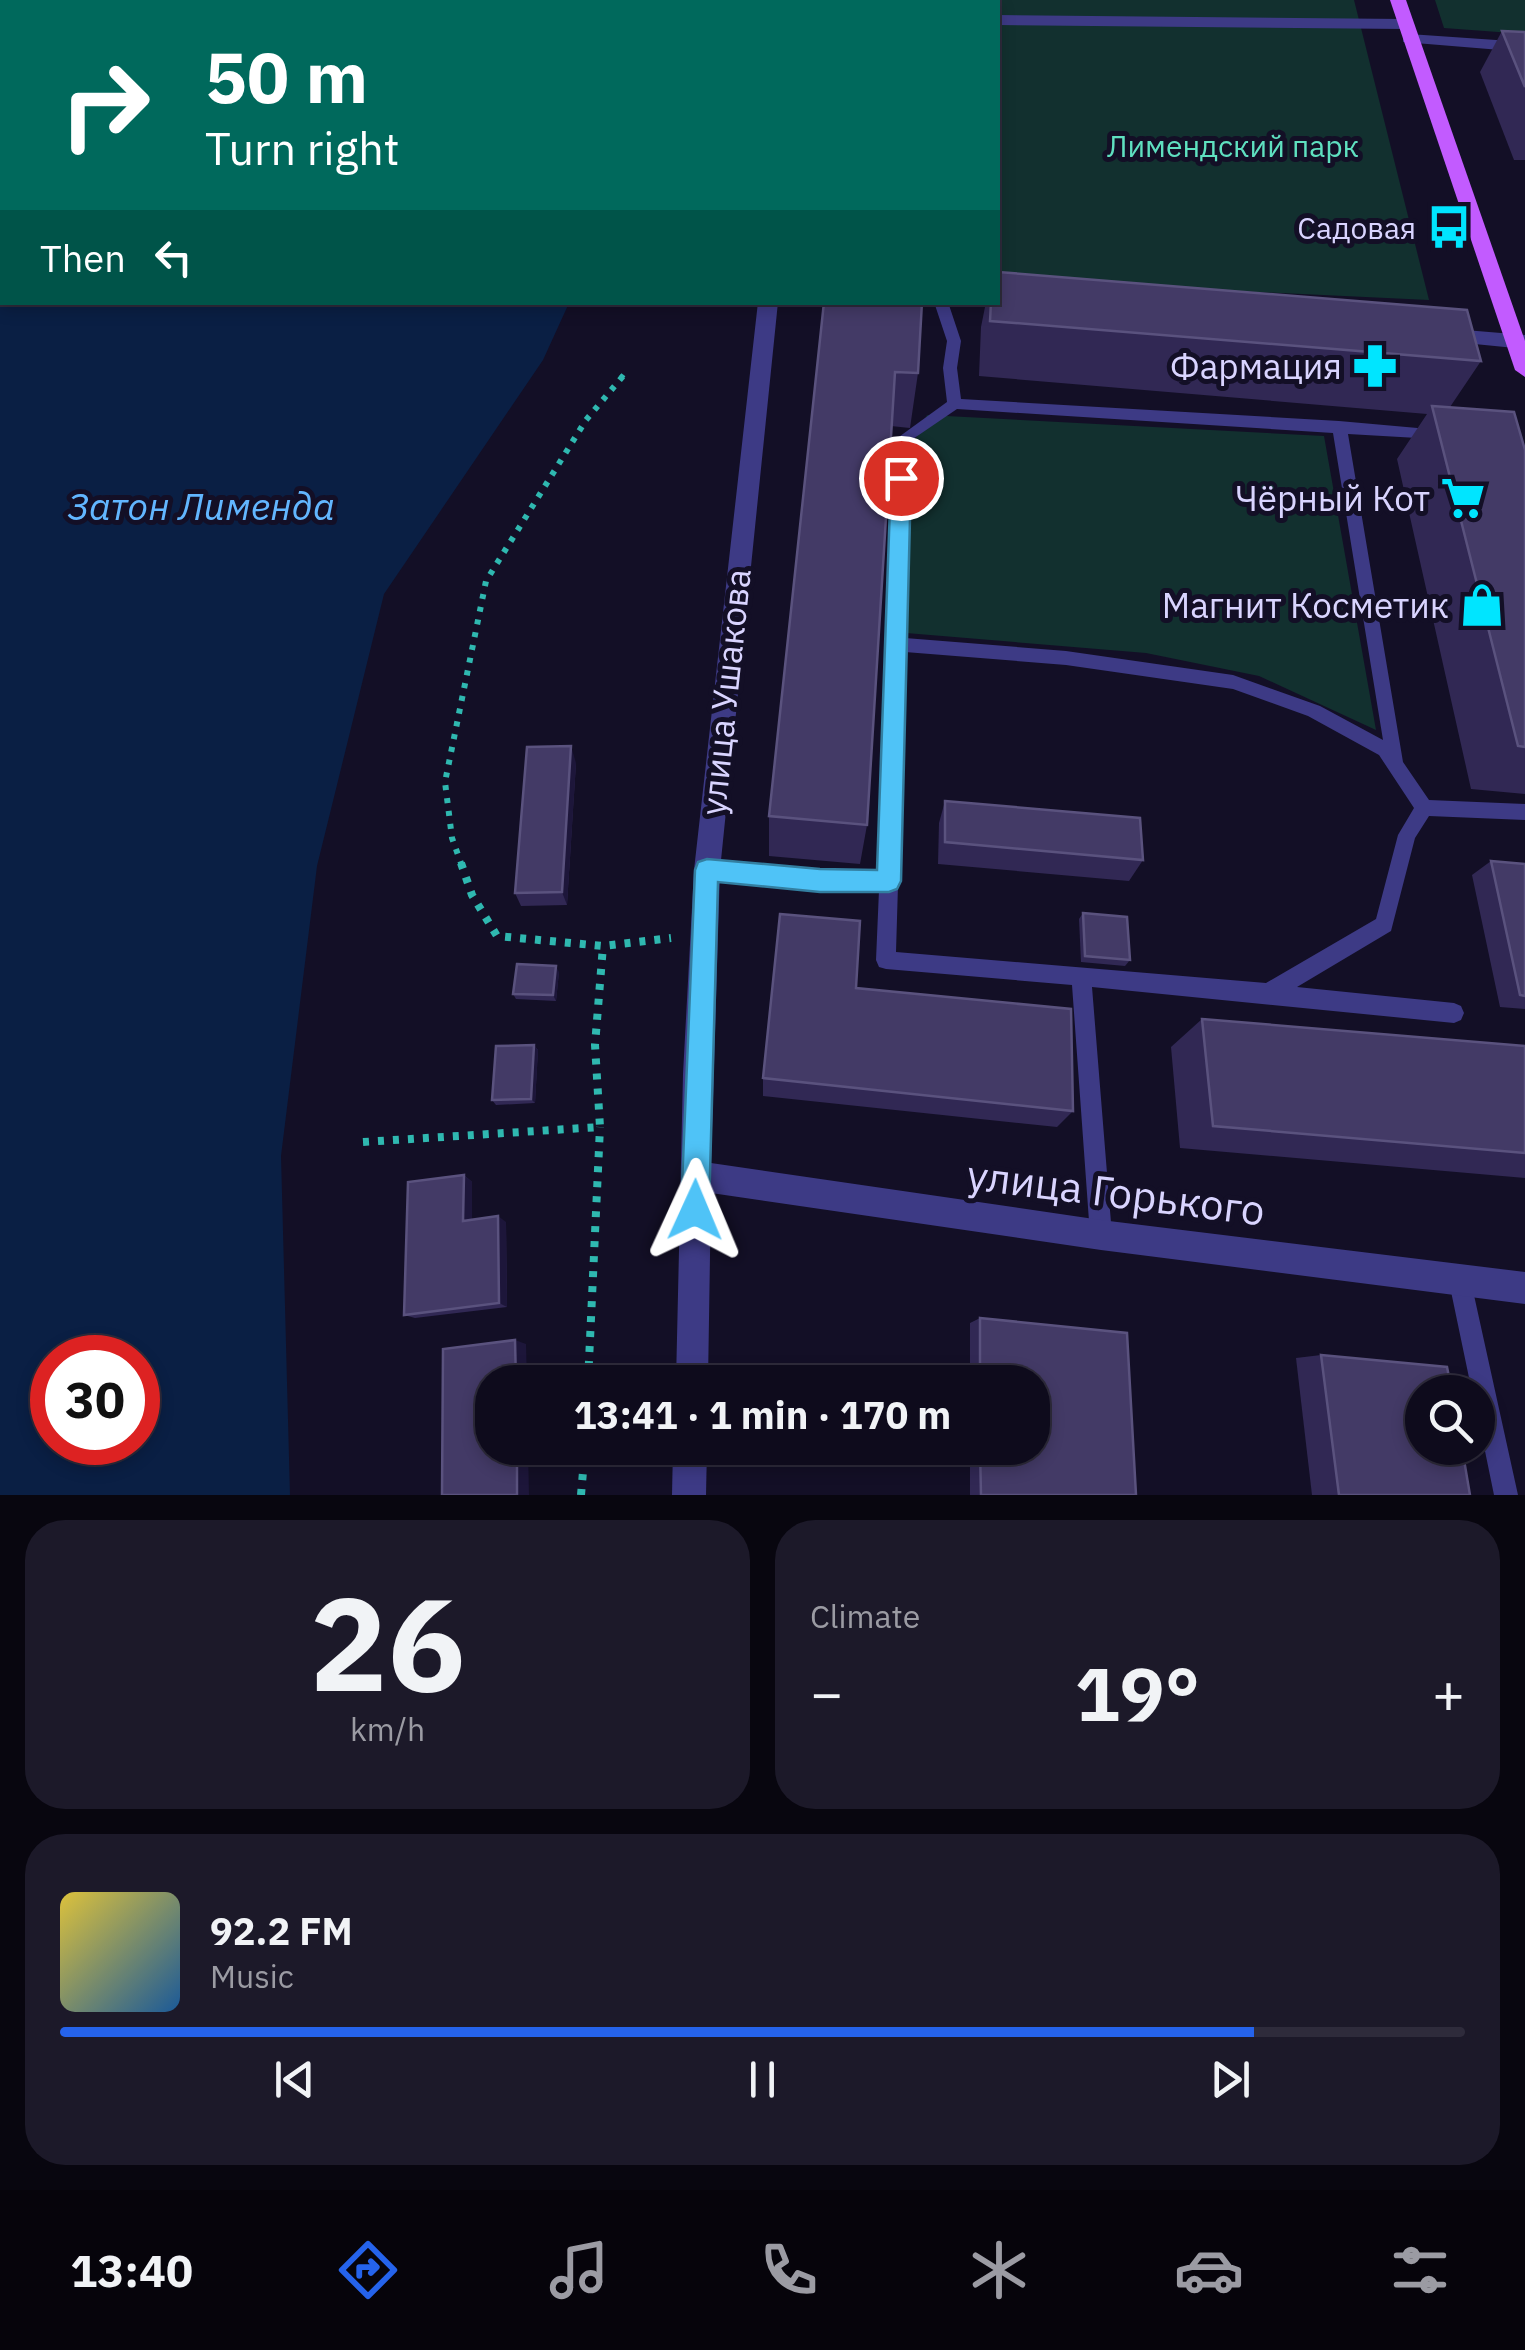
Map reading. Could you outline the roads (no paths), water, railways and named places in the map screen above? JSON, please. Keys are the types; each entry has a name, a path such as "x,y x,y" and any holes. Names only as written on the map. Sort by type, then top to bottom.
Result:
{"main road":[{"path":"1398,0 1406,32 1521,341 1525,370"}],"street":[{"path":"1000,20 1406,32 1525,47"},
{"name":"улица Ушакова","path":"692,1365 702,934 768,305"},
{"path":"1420,334 1521,341"},
{"name":"улица Горького","path":"696,1176 1100,1235 1525,1288"},
{"path":"690,1465 690,1495"}],"lane":[{"path":"942,305 954,341 950,368 954,404"},
{"path":"1450,436 954,404 903,439 886,960 1454,1013"},
{"path":"1339,426 1396,768"},
{"path":"894,644 1066,658 1232,682 1314,711 1384,750 1424,808"},
{"path":"1424,808 1525,812"},
{"path":"1268,994 1384,925 1408,836 1424,808"},
{"path":"707,870 820,880 889,881"},
{"path":"1081,977 1100,1235"},
{"path":"1459,1277 1506,1495"}],"water":[{"name":"Затон Лименда","path":"0,305 568,305 543,360 384,594 317,866 281,1156 290,1495 0,1495"}],"place":[{"name":"Садовая","path":"1449,227"},
{"name":"Фармация","path":"1375,366"},
{"name":"Чёрный Кот","path":"1463,498"},
{"name":"Магнит Косметик","path":"1482,605"}],"park label":[{"name":"Лимендский парк","path":"1233,145"}]}
